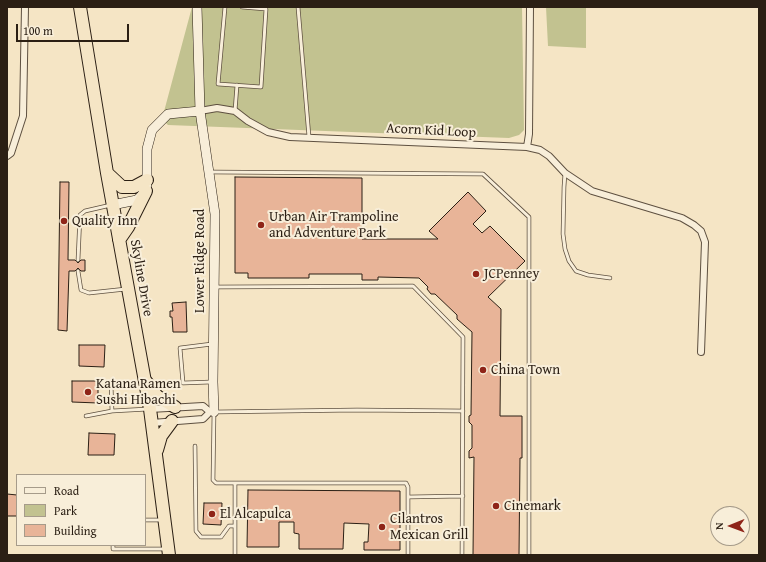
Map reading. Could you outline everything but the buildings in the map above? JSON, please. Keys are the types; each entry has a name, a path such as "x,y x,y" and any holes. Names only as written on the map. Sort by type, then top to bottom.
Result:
{"highway":[{"name":"Skyline Drive","path":"80,7 106,173 150,409 169,552"},
{"path":"106,173 122,187 147,186 128,228 119,240"},
{"path":"144,379 158,396 175,407"},
{"path":"156,453 161,436 172,421"}],"street":[{"path":"7,156 11,153 23,116 26,7"},
{"name":"Lower Ridge Road","path":"198,7 200,111 215,214 212,412"},
{"path":"527,147 530,7"},
{"name":"Acorn Kid Loop","path":"200,111 217,108 236,111 248,121 268,132 290,137 527,147 540,150 549,156 565,173 592,191 682,218 701,231 705,242 701,352"},
{"path":"112,205 137,200 147,186 147,149 152,130 168,114 200,111"},
{"path":"150,409 203,406 212,412 203,419 152,423"}],"lane":[{"path":"226,7 218,84 261,87 266,9 242,7"},
{"path":"298,7 309,137"},
{"path":"236,111 237,85"},
{"path":"209,172 483,174 529,217 529,555"},
{"path":"565,173 563,234 565,249 569,261 576,272 610,278"},
{"path":"78,260 80,215 85,211 112,205"},
{"path":"78,271 81,290 89,293 128,289"},
{"path":"214,287 416,287 464,337 462,555"},
{"path":"213,382 183,383 180,348 214,344"},
{"path":"111,384 112,411"},
{"path":"86,416 112,411 150,409"},
{"path":"408,555 408,485 406,483 216,483 213,480 212,412 357,410 463,411"},
{"path":"195,446 196,531 201,538 221,537 229,526 235,526"},
{"path":"235,483 235,555"},
{"path":"408,497 463,496"},
{"path":"146,520 164,520"},
{"path":"113,546 113,549 122,547 137,547 169,552"}],"green space":[{"path":"192,7 522,7 524,130 519,135 509,138 168,125 162,119"},
{"path":"546,7 586,7 586,48 548,46"}],"place":[{"name":"Quality Inn","path":"64,221"},
{"name":"Urban Air Trampoline and Adventure Park","path":"261,225"},
{"name":"JCPenney","path":"476,274"},
{"name":"China Town","path":"483,370"},
{"name":"Katana Ramen Sushi Hibachi","path":"88,392"},
{"name":"Cinemark","path":"496,506"},
{"name":"El Alcapulca","path":"212,514"},
{"name":"Cilantros Mexican Grill","path":"382,527"}]}
